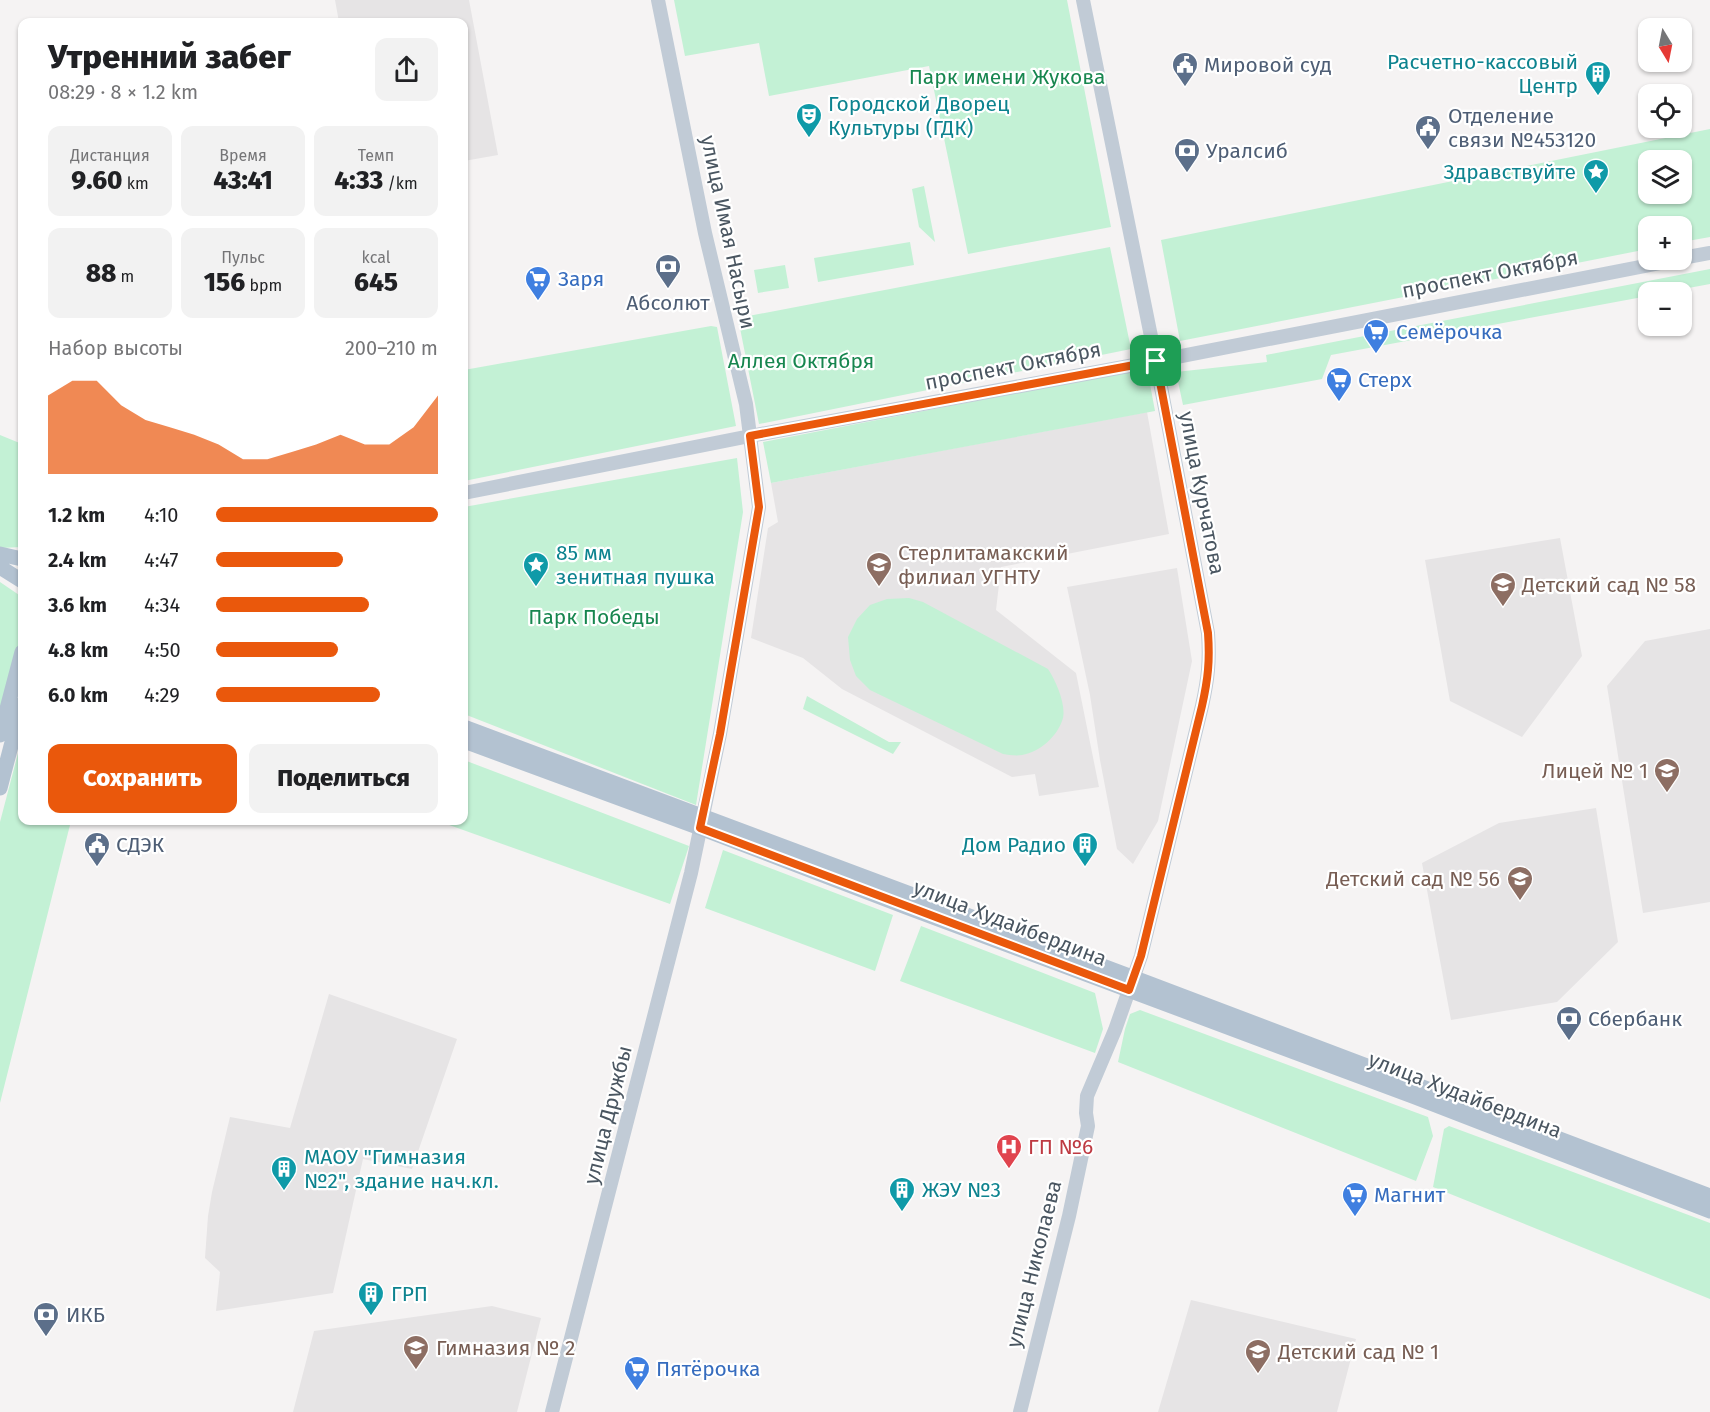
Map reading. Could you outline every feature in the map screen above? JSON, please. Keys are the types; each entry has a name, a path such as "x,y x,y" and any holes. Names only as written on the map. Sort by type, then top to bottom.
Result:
{"main road":[{"name":"улица Имая Насыри","path":"658,0 705,233 746,404 759,507 720,734 701,822"},
{"name":"улица Курчатова","path":"1083,0 1156,361 1208,633 1210,659 1208,681 1132,984"},
{"path":"1692,256 1710,253"},
{"name":"проспект Октября","path":"468,493 750,436 1156,361 1638,267"},
{"path":"0,554 18,558"},
{"path":"0,567 18,578"},
{"path":"0,735 18,667"},
{"path":"0,788 18,719"},
{"name":"улица Худайбердина","path":"468,729 701,822 1132,984 1710,1196"},
{"name":"улица Худайбердина","path":"468,742 701,822"},
{"name":"улица Дружбы","path":"552,1412 669,963 701,822"},
{"name":"улица Худайбердина","path":"1132,984 1710,1211"},
{"name":"улица Николаева","path":"1020,1412 1088,1126 1086,1113 1088,1095 1132,984"}],"shaded area":[{"path":"335,0 469,0 498,155 468,160 468,18 338,18"},
{"name":"Стерлитамакский филиал УГНТУ","path":"1147,412 1169,534 1001,567 996,610 1076,673 1099,787 1039,796 1035,774 1012,777 842,689 803,658 751,638 768,528 778,522 771,483"},
{"name":"Детский сад № 58","path":"1560,538 1582,656 1522,737 1450,701 1425,560"},
{"path":"1177,568 1192,661 1158,821 1133,864 1117,849 1090,695 1067,587"},
{"name":"Лицей № 1","path":"1710,629 1710,902 1643,913 1607,686 1645,641"},
{"name":"Детский сад № 56","path":"1596,808 1618,942 1557,1002 1451,1020 1422,863 1499,823"},
{"path":"329,994 457,1039 412,1169 363,1159 333,1293 216,1311 220,1272 205,1258 208,1216 230,1117 290,1128"},
{"name":"Детский сад № 1","path":"1191,1300 1356,1339 1337,1412 1158,1412"},
{"name":"Гимназия № 2","path":"492,1306 541,1318 517,1412 293,1412 314,1331"}],"green space":[{"name":"Парк имени Жукова","path":"674,0 1067,0 1111,227 968,254 929,66 769,96 759,43 685,56"},
{"path":"1710,129 1710,237 1692,240 1692,216 1638,216 1638,251 1180,341 1161,240 1665,138 1692,138 1692,133"},
{"path":"924,186 935,242 919,227 912,189"},
{"path":"910,242 914,265 818,282 814,258"},
{"name":"Аллея Октября","path":"1110,247 1131,349 759,424 738,318"},
{"path":"785,265 789,288 758,293 754,270"},
{"path":"1710,269 1710,284 1692,287 1692,282 1643,282"},
{"path":"1638,283 1638,298 1331,355 1322,379 1183,405 1176,372 1267,362 1266,355"},
{"name":"Аллея Октября","path":"711,326 717,327 736,426 468,480 468,369"},
{"path":"1147,368 1155,411 771,483 763,442"},
{"path":"0,435 18,442 18,547 0,548"},
{"name":"Парк Победы","path":"737,458 743,512 696,805 468,716 468,506"},
{"path":"0,582 18,594 18,650 0,710"},
{"path":"909,598 923,602 1048,669 1060,693 1064,712 1061,725 1053,737 1042,747 1029,753 1003,754 870,690 856,676 850,660 848,637 857,619 870,605 887,599"},
{"path":"807,696 889,742 901,742 893,754 803,709"},
{"path":"18,753 18,825 70,825 0,1103 0,822"},
{"path":"468,762 689,846 670,904 449,825 468,825"},
{"path":"723,850 893,915 875,971 705,908"},
{"path":"921,926 1095,993 1103,1029 1095,1053 900,981"},
{"path":"1140,1010 1428,1117 1433,1136 1416,1181 1118,1062 1130,1014"},
{"path":"1449,1126 1710,1223 1710,1299 1433,1187 1444,1129"}],"place":[{"name":"Мировой суд","path":"1185,88"},
{"name":"Расчетно-кассовый Центр","path":"1598,97"},
{"name":"Городской Дворец Культуры (ГДК)","path":"809,139"},
{"name":"Отделение связи №453120","path":"1428,151"},
{"name":"Уралсиб","path":"1187,174"},
{"name":"Здравствуйте","path":"1596,195"},
{"name":"Абсолют","path":"668,290"},
{"name":"Заря","path":"538,302"},
{"name":"Семёрочка","path":"1376,355"},
{"name":"Стерх","path":"1339,403"},
{"name":"85 мм зенитная пушка","path":"536,588"},
{"name":"Стерлитамакский филиал УГНТУ","path":"879,588"},
{"name":"Детский сад № 58","path":"1503,608"},
{"name":"Лицей № 1","path":"1667,794"},
{"name":"СДЭК","path":"97,868"},
{"name":"Дом Радио","path":"1085,868"},
{"name":"Детский сад № 56","path":"1520,902"},
{"name":"Сбербанк","path":"1569,1042"},
{"name":"ГП №6","path":"1009,1170"},
{"name":"МАОУ \"Гимназия №2\", здание нач.кл.","path":"284,1192"},
{"name":"ЖЭУ №3","path":"902,1213"},
{"name":"Магнит","path":"1355,1218"},
{"name":"ГРП","path":"371,1317"},
{"name":"ИКБ","path":"46,1338"},
{"name":"Гимназия № 2","path":"416,1371"},
{"name":"Детский сад № 1","path":"1258,1375"},
{"name":"Пятёрочка","path":"637,1392"}],"route":[{"path":"1156,361 1208,633 1210,659 1208,681 1141,956 1129,990 700,828 720,734 759,507 750,436 1156,361"}]}
